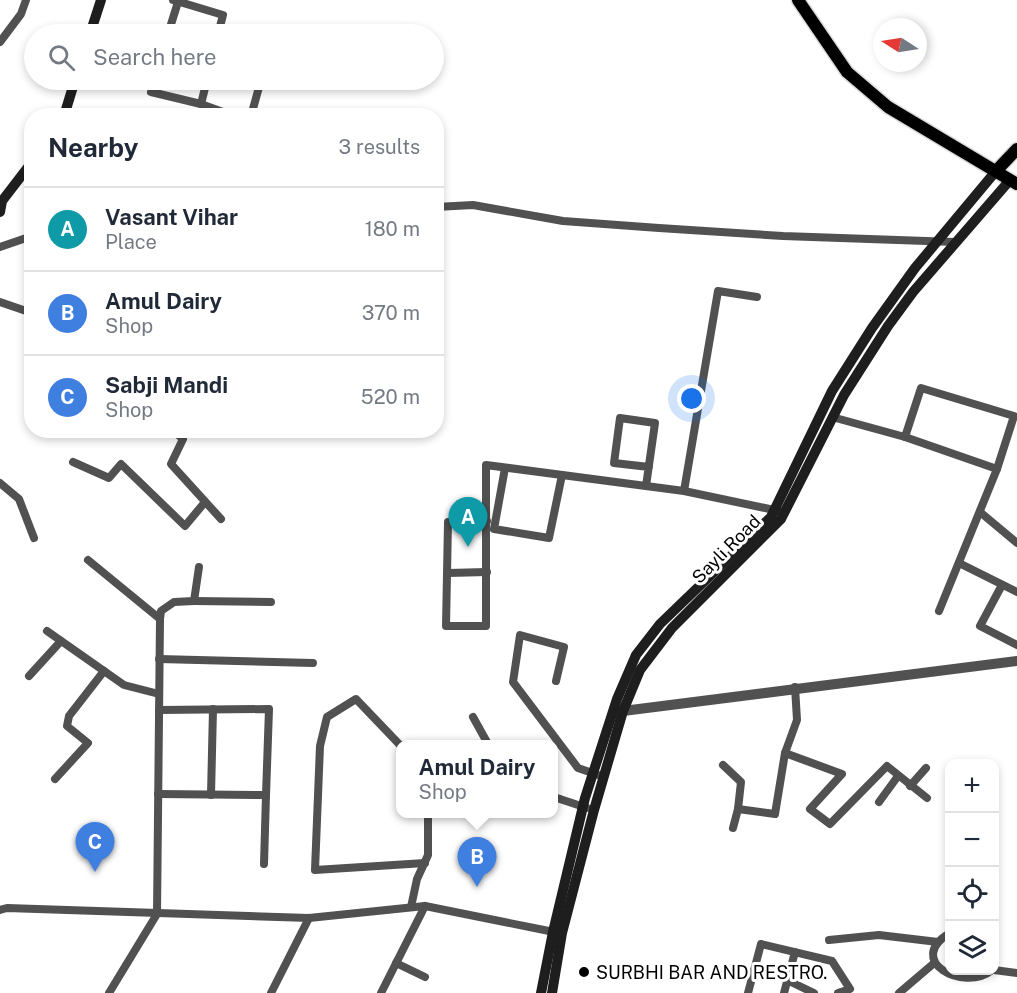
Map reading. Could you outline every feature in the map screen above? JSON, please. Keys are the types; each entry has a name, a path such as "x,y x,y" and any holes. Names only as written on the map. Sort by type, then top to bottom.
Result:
{"main road":[{"path":"93,24 101,0"},
{"path":"798,0 847,72 888,107 996,171 1014,178"},
{"path":"66,108 72,90"},
{"path":"598,775 622,684 643,644 781,511 840,376 890,301 936,241 1017,149"},
{"path":"0,209 2,201 24,172"},
{"name":"Sayli Road","path":"552,993 557,932 588,808 598,775 635,680 653,651 775,526 832,417 888,326 955,242 1014,178"},
{"path":"542,993 557,932"}],"street":[{"path":"0,42 21,14 26,0"},
{"path":"170,24 176,1 223,15 221,24"},
{"path":"152,90 151,92 212,108"},
{"path":"201,104 204,90"},
{"path":"253,108 258,90"},
{"path":"444,207 473,205 562,221 659,228 783,236 955,242"},
{"path":"0,247 24,239"},
{"path":"684,491 718,291 757,297"},
{"path":"0,302 24,310"},
{"path":"905,437 921,388 1014,416 997,469 939,611"},
{"path":"832,417 905,437 997,469"},
{"path":"646,486 656,423 620,418 614,463 649,467"},
{"path":"182,438 171,464 221,519"},
{"path":"73,462 109,478 121,464 185,526 205,502"},
{"path":"487,521 448,522 446,626 486,626 487,521 486,465 684,491 781,511"},
{"path":"505,468 494,530 549,538 562,475"},
{"path":"0,483 19,499 34,538"},
{"path":"980,512 1017,543"},
{"path":"88,560 160,619"},
{"path":"959,563 1017,592"},
{"path":"194,601 199,567"},
{"path":"448,573 487,572"},
{"path":"1002,585 980,626 1017,645"},
{"path":"110,993 157,914 161,611 174,602 271,602"},
{"path":"47,631 124,685 159,694"},
{"path":"556,681 564,647 520,635 513,682 557,740"},
{"path":"29,676 62,641"},
{"path":"159,659 313,663"},
{"path":"623,711 795,687 1017,661"},
{"path":"55,779 87,743 67,726 69,716 104,671"},
{"path":"738,809 775,814 785,753 797,720 795,687"},
{"path":"396,741 356,699 327,717 320,746 315,870 425,863"},
{"path":"159,710 269,709 264,864"},
{"path":"211,795 213,710"},
{"path":"473,717 486,740"},
{"path":"558,742 578,768 598,775"},
{"path":"785,753 842,774 810,809 830,824 888,766 927,798"},
{"path":"723,765 741,782 733,828"},
{"path":"910,786 926,768"},
{"path":"879,802 898,776"},
{"path":"158,794 266,795"},
{"path":"558,798 588,808"},
{"path":"411,907 428,855 428,818"},
{"path":"0,910 7,908 309,918 425,906 557,932"},
{"path":"381,993 425,906"},
{"path":"271,993 309,918"},
{"path":"829,940 879,935 938,942"},
{"path":"942,982 933,964 933,954 938,942 945,937"},
{"path":"748,993 761,944 832,962 851,991 838,993"},
{"path":"784,993 795,952"},
{"path":"396,963 425,977"},
{"path":"899,993 933,964"},
{"path":"999,971 1017,973"},
{"path":"980,985 989,975"},
{"path":"789,981 814,993"}],"place":[{"name":"Vasant Vihar","path":"468,547"},
{"name":"Sabji Mandi","path":"95,872"},
{"name":"Amul Dairy","path":"477,887"},
{"name":"SURBHI BAR AND RESTRO.","path":"584,972"}]}
